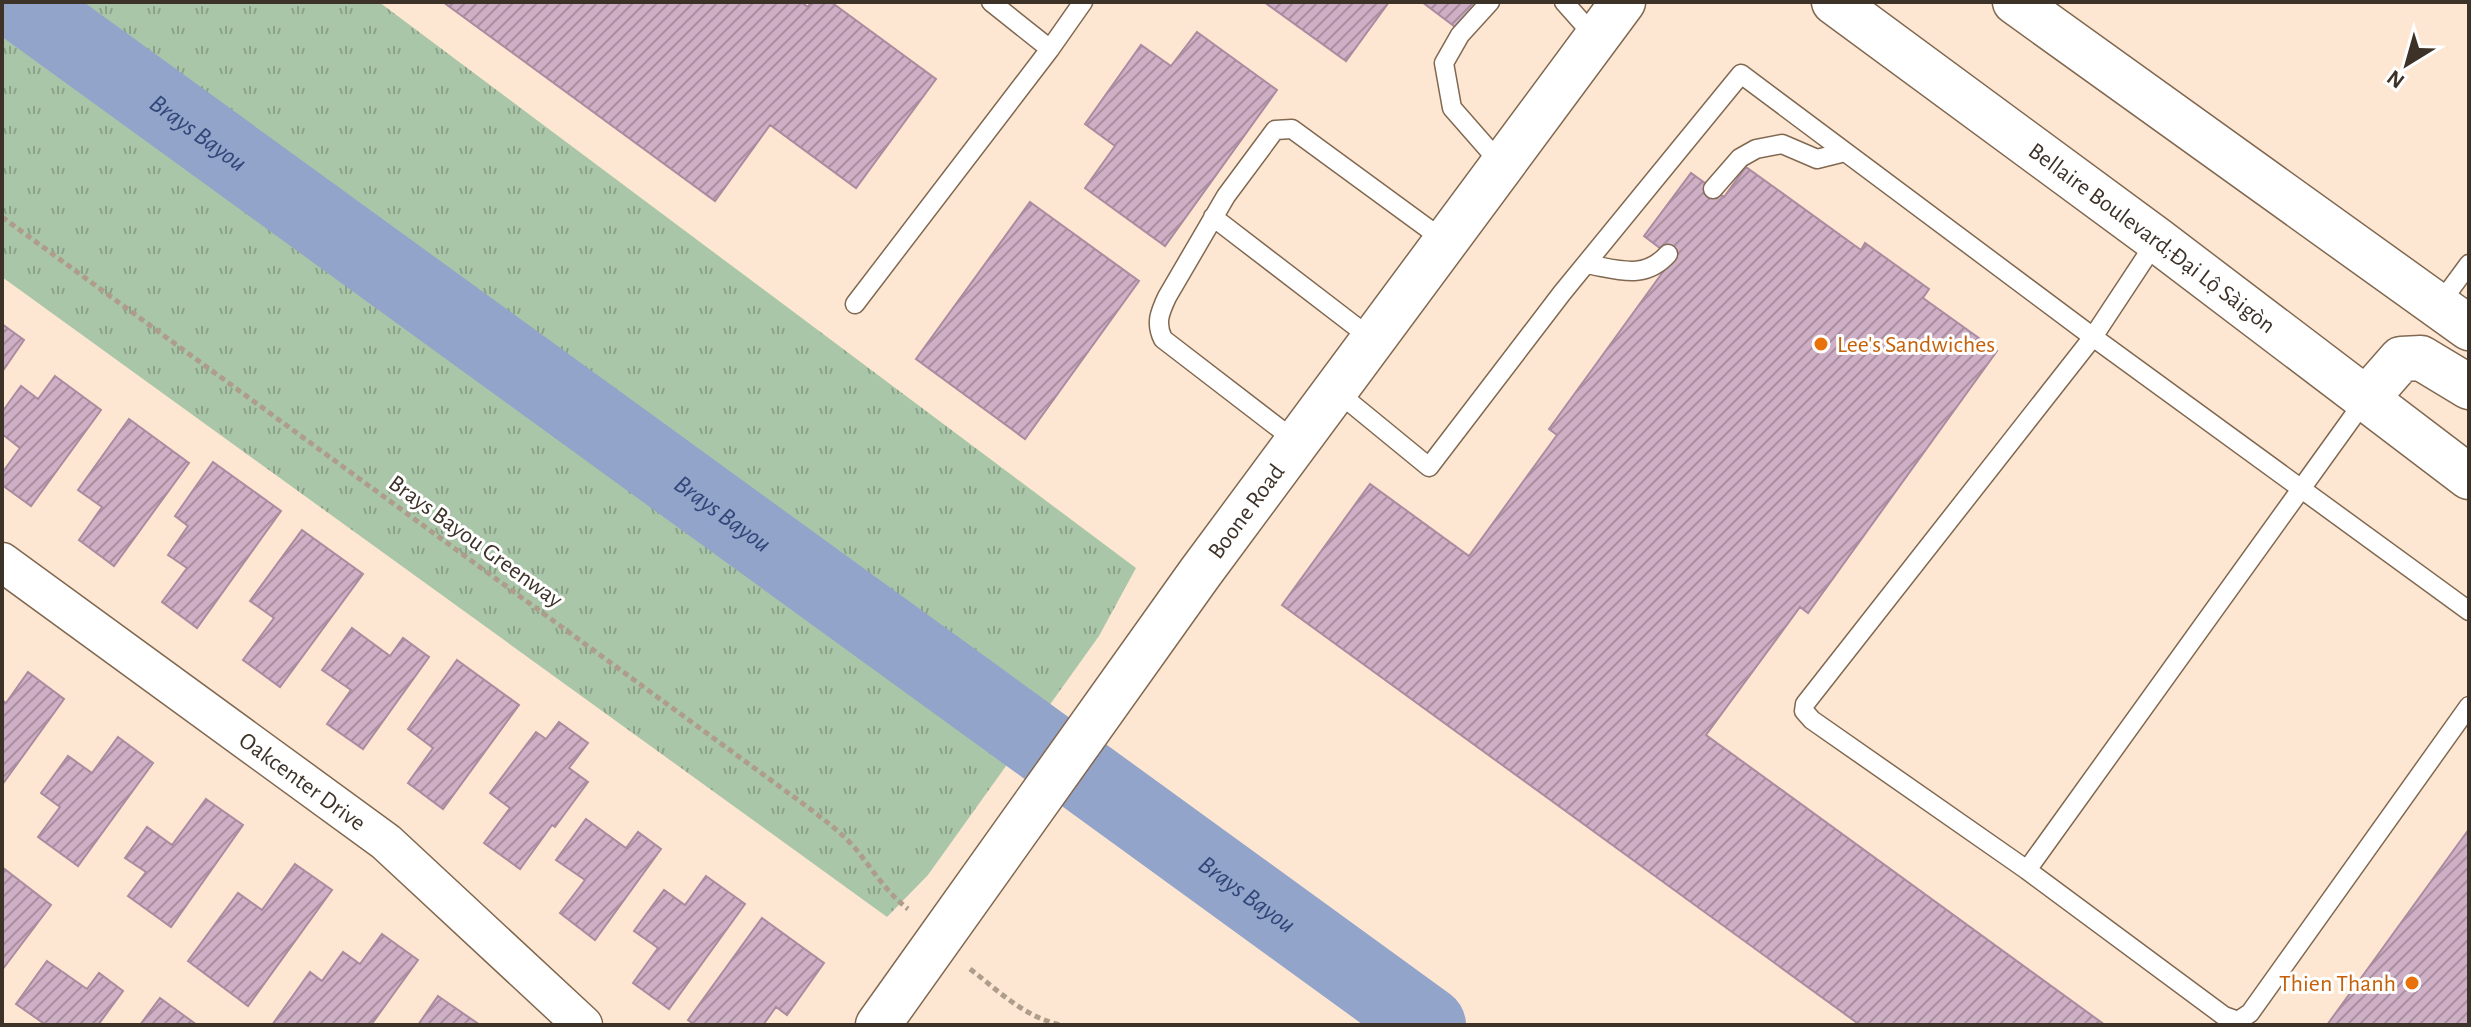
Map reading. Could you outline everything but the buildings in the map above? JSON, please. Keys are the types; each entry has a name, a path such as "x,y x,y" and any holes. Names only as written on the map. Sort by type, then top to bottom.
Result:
{"main road":[{"name":"Boone Road","path":"878,1025 1146,648 1623,2"},
{"name":"Bellaire Boulevard;Đại Lộ Sàigòn","path":"1834,2 2157,240 2469,477"},
{"path":"2015,2 2454,317"},
{"path":"2365,400 2401,359 2421,358 2469,387"}],"street":[{"name":"Oakcenter Drive","path":"2,562 386,842 583,1025"}],"lane":[{"path":"991,2 1050,49"},
{"path":"855,304 1083,2"},
{"path":"1490,2 1460,35 1444,63 1452,108 1502,165"},
{"path":"1564,2 1596,38"},
{"path":"1335,390 1429,467 1586,264 1741,74 2093,337 2469,611"},
{"path":"1297,442 1163,339 1158,329 1159,314 1167,297 1213,217 1275,130 1292,129 1445,241"},
{"path":"1713,189 1740,158 1756,149 1782,144 1817,159 1845,152"},
{"path":"1213,217 1372,339"},
{"path":"2157,240 2093,337 1805,704 1804,711 1812,720 2027,870 2224,1016 2238,1021 2250,1013 2469,706"},
{"path":"1586,264 1635,273 1658,265 1668,254"},
{"path":"2454,317 2469,264"},
{"path":"2027,870 2365,400"}],"path":[{"name":"Brays Bayou Greenway","path":"2,217 798,800 853,846 893,897 913,912"},
{"path":"969,969 1026,1012 1061,1025"}],"green space":[{"path":"2,2 379,2 1136,568 1099,636 928,875 887,917 2,277"}],"waterway":[{"name":"Brays Bayou","path":"19,2 1428,1025"}],"place":[{"name":"Lee's Sandwiches","path":"1821,344"},
{"name":"Thien Thanh","path":"2412,983"}]}
